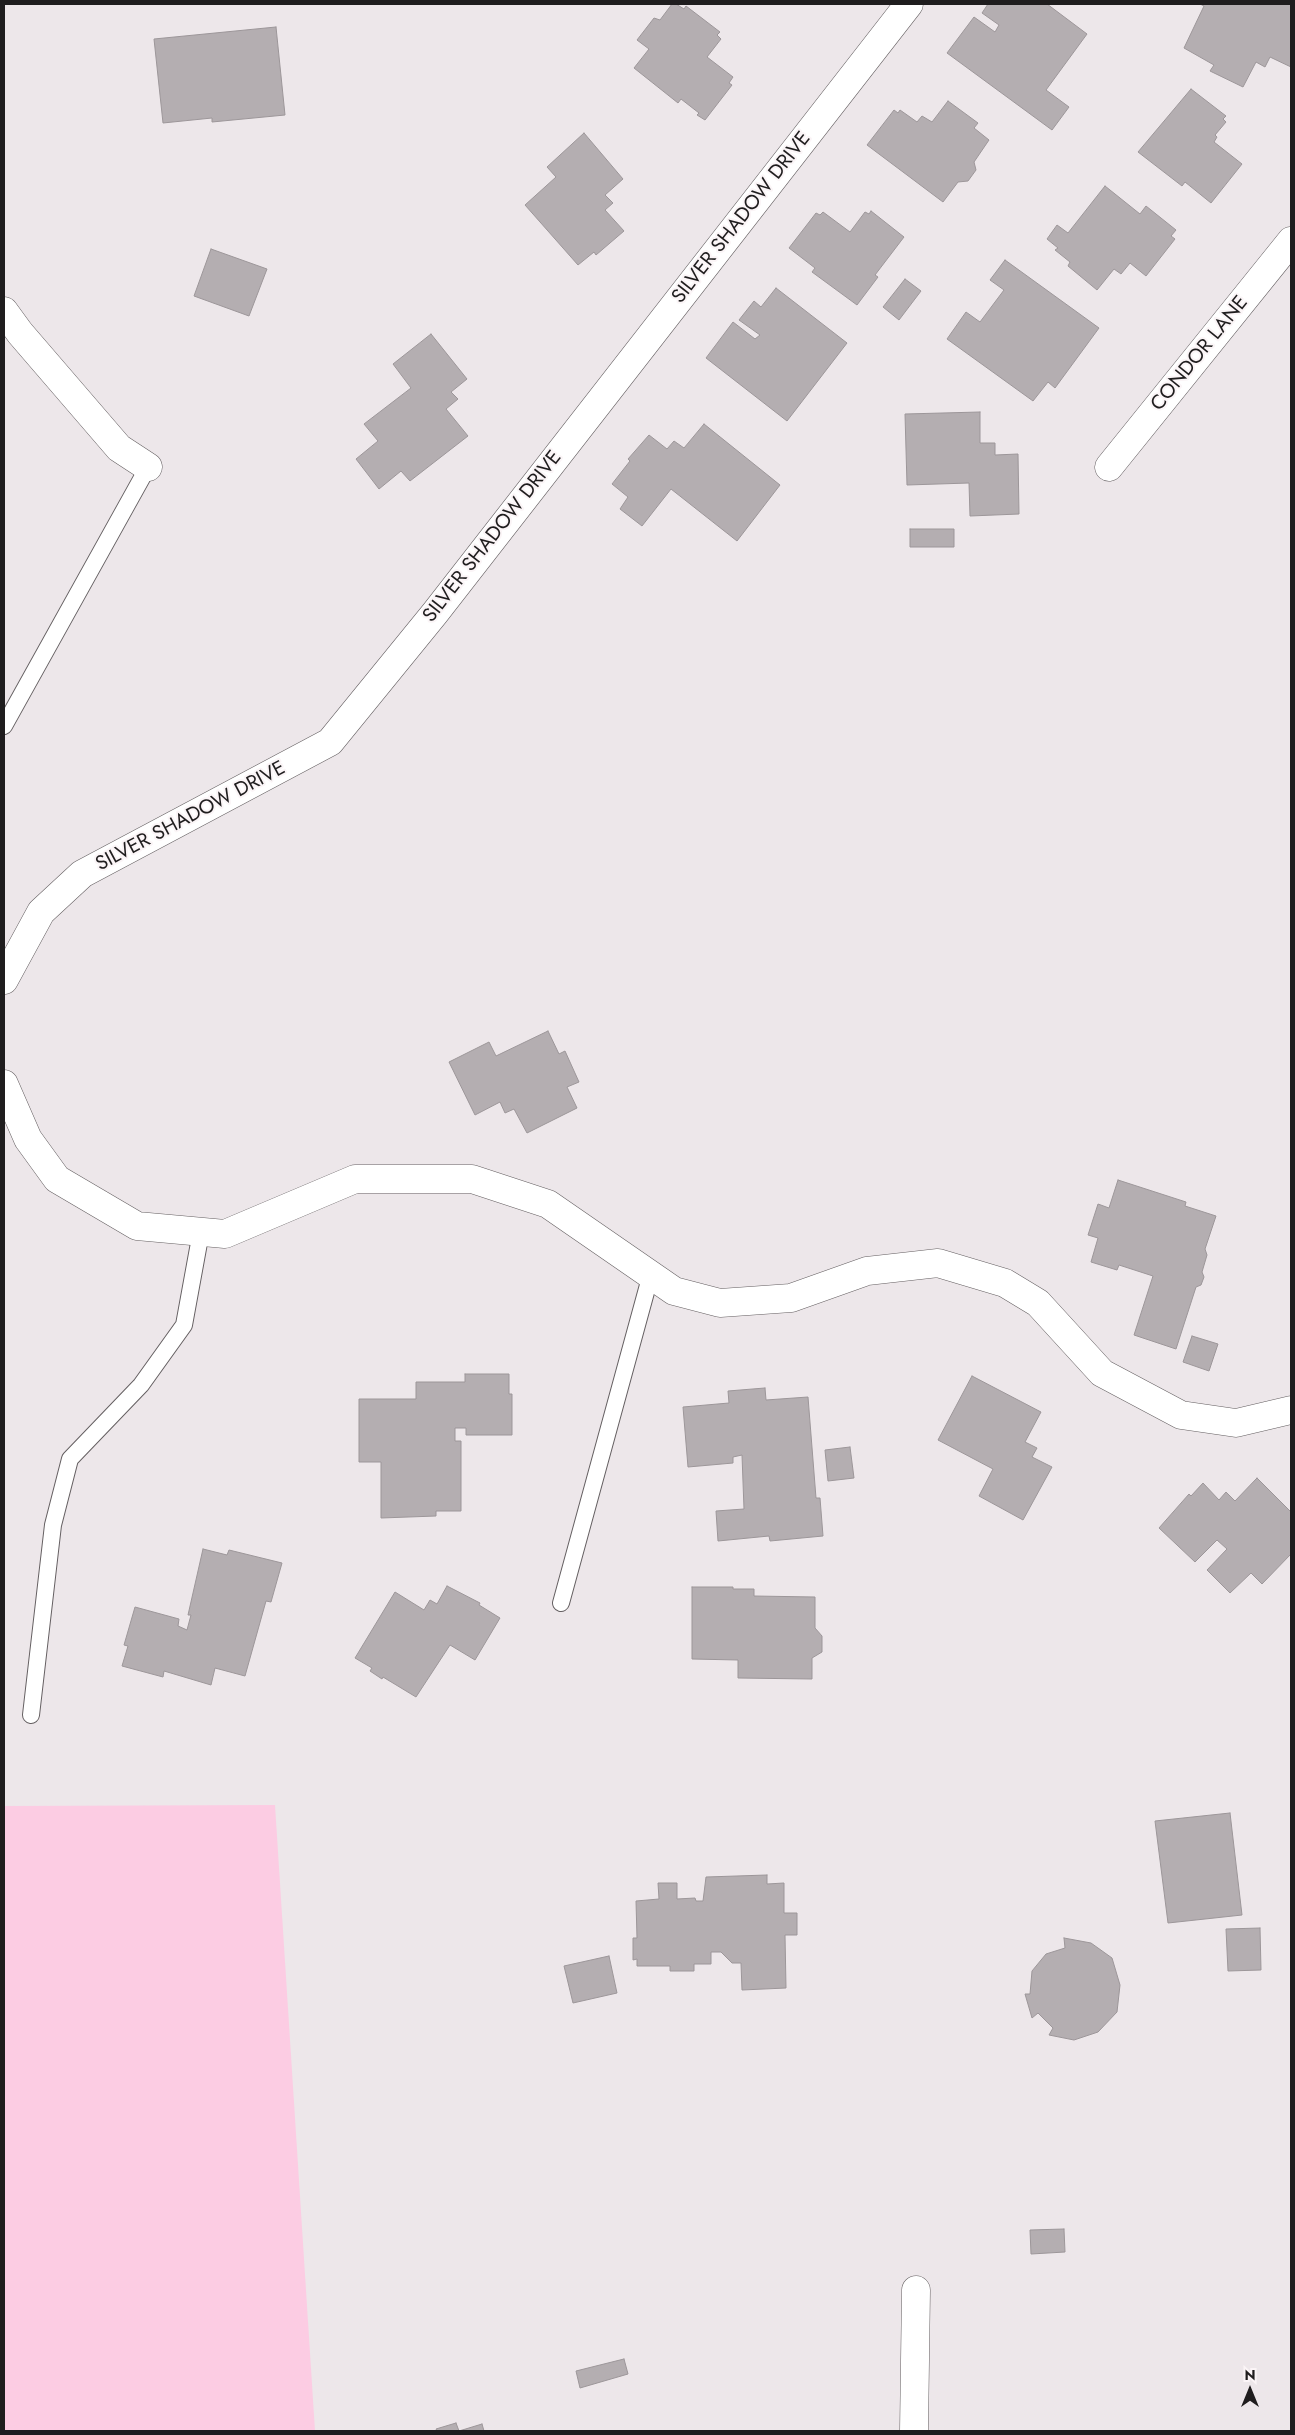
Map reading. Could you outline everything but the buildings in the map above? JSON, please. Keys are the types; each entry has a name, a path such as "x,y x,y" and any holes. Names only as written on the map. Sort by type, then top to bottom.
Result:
{"street":[{"name":"SILVER SHADOW DRIVE","path":"4,980 41,912 82,874 330,742 441,605 909,4"},
{"name":"CONDOR LANE","path":"1109,467 1291,241"},
{"path":"4,311 20,333 119,448 148,467"},
{"path":"4,1084 28,1139 57,1179 137,1226 225,1234 355,1179 472,1179 548,1204 674,1291 720,1303 791,1298 867,1271 938,1263 1005,1283 1038,1303 1102,1373 1181,1415 1236,1423 1291,1410"},
{"path":"914,2431 916,2290"}],"lane":[{"path":"4,726 148,467"},
{"path":"31,1715 53,1525 70,1459 141,1385 184,1325 201,1232"},
{"path":"561,1603 651,1274"}],"shaded area":[{"path":"275,1805 315,2431 4,2431 4,1806"}]}
